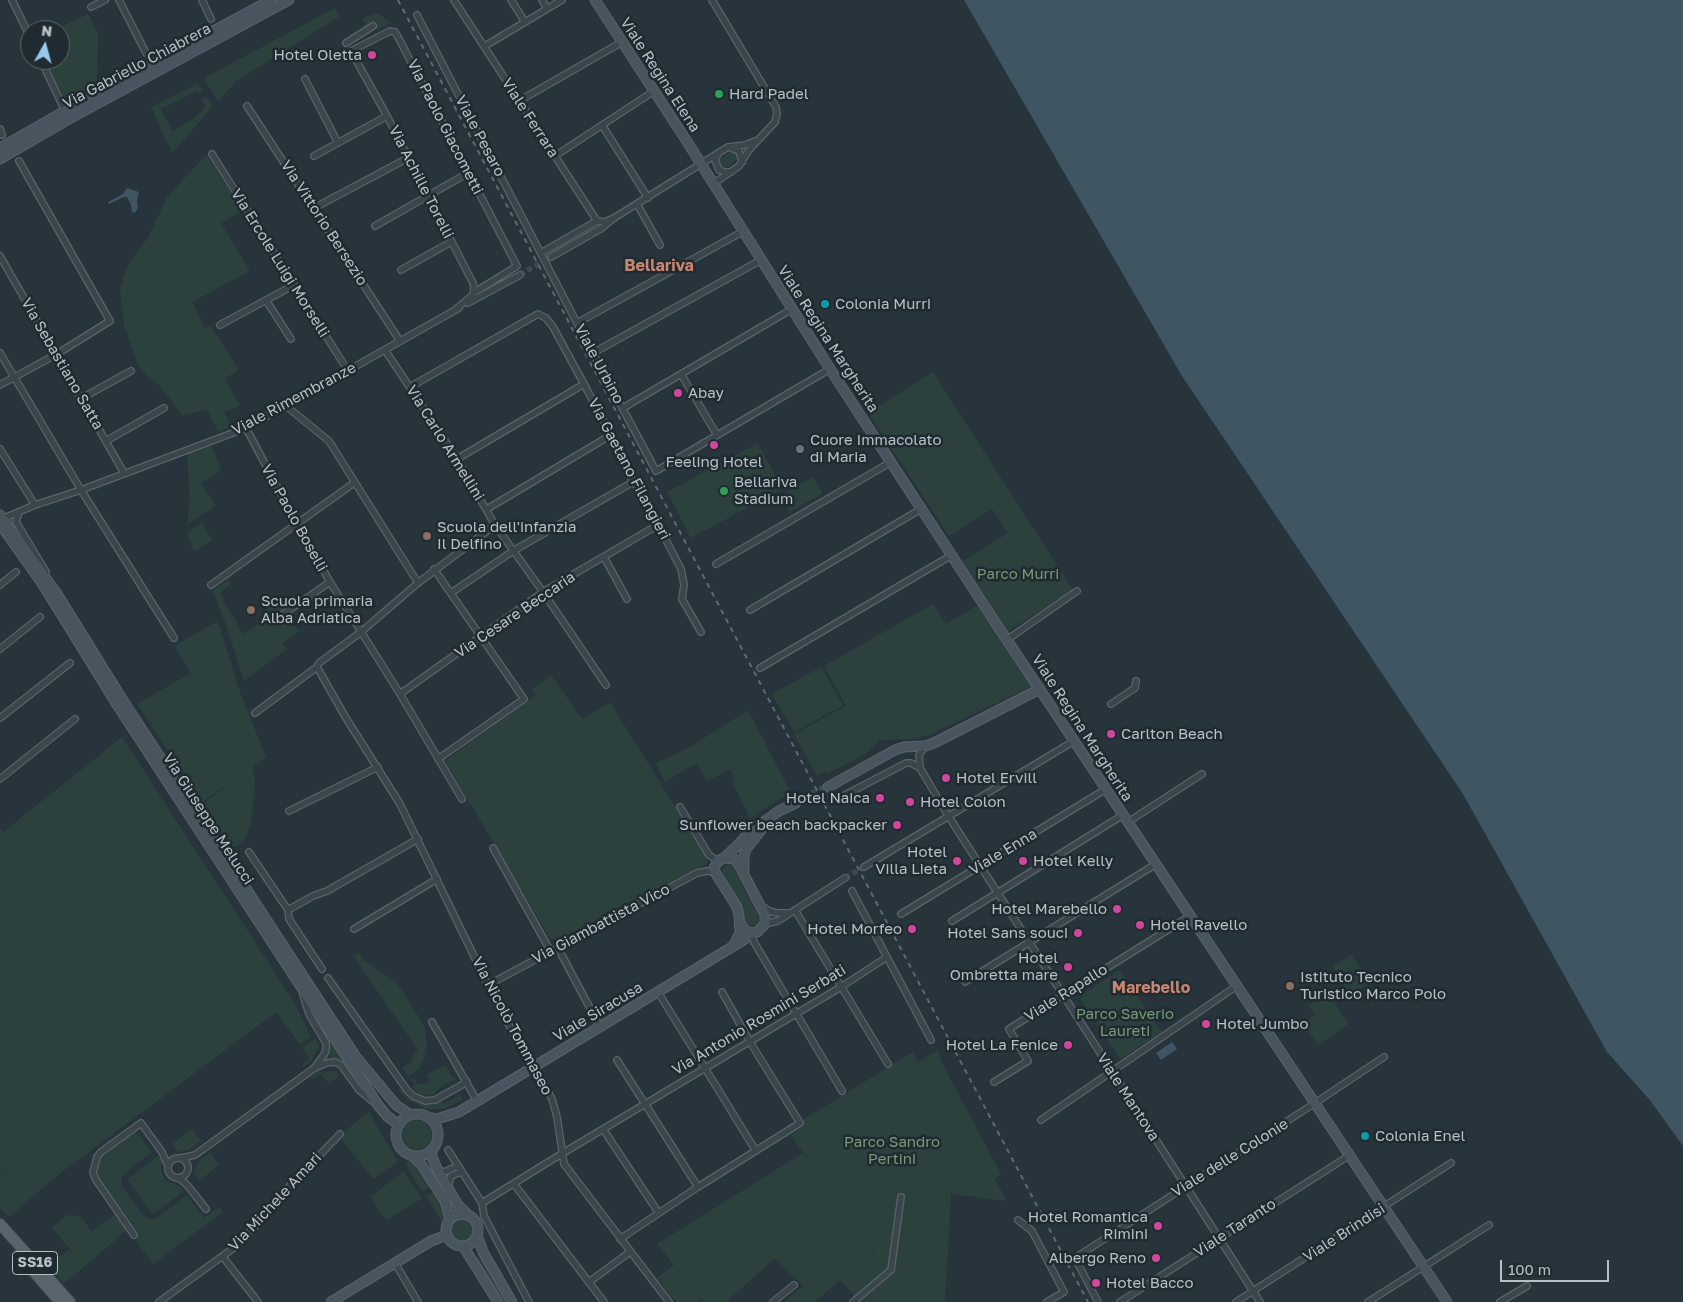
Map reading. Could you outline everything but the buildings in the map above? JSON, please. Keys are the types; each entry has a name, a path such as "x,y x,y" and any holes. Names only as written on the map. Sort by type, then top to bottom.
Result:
{"main road":[{"name":"SS16","path":"0,1224 70,1302"},
{"name":"SS16","path":"0,1234 60,1302"}],"street":[{"path":"12,0 22,20"},
{"path":"91,7 105,0"},
{"path":"119,0 146,53"},
{"path":"202,0 210,19"},
{"name":"Via Gabriello Chiabrera","path":"0,159 128,82 271,0"},
{"name":"Via Gabriello Chiabrera","path":"257,8 289,0"},
{"name":"Viale Ferrara","path":"454,0 597,221 605,222 614,218"},
{"path":"511,0 525,22"},
{"path":"542,0 547,9"},
{"path":"484,46 562,0"},
{"name":"Viale Regina Elena","path":"595,0 701,165"},
{"path":"712,0 776,107 777,114 775,122 758,140 742,162 733,171 713,184"},
{"name":"Viale Pesaro","path":"417,15 543,258"},
{"path":"346,43 373,26"},
{"path":"365,30 371,40"},
{"name":"Via Paolo Giacometti","path":"351,51 390,31 395,32 517,266 474,292"},
{"path":"519,101 622,42"},
{"name":"Via Achille Torelli","path":"351,51 387,116 473,283 474,292"},
{"path":"46,70 65,111"},
{"path":"305,79 338,143"},
{"name":"Via Gabriello Chiabrera","path":"0,148 65,111 128,82"},
{"path":"555,156 654,91"},
{"name":"Via Vittorio Bersezio","path":"247,106 400,341"},
{"path":"314,156 387,116"},
{"path":"602,125 648,198"},
{"path":"551,257 601,228 727,148 745,145 758,140"},
{"path":"727,148 735,148 739,151 742,162"},
{"name":"Via Ercole Luigi Morselli","path":"212,154 348,371"},
{"path":"718,154 715,160 719,170 725,172 733,171"},
{"path":"314,208 408,158"},
{"path":"0,386 110,321 19,161"},
{"name":"Viale Regina Margherita","path":"701,165 890,462 1448,1302"},
{"path":"375,226 468,174"},
{"path":"637,204 660,245"},
{"path":"543,258 595,222"},
{"path":"543,258 602,230"},
{"path":"577,323 742,232"},
{"path":"401,270 452,242"},
{"name":"Via Sebastiano Satta","path":"0,256 124,473"},
{"name":"Viale Urbino","path":"543,258 656,471 717,435"},
{"path":"593,353 761,260"},
{"name":"Viale Rimembranze","path":"1,519 246,428 456,309 520,275"},
{"path":"220,325 294,285"},
{"path":"456,309 474,292"},
{"path":"266,300 291,339"},
{"path":"623,408 792,308"},
{"name":"Via Gaetano Filangieri","path":"410,387 538,314 546,318 553,327 584,384 633,482 640,490 681,569 684,584 682,599 701,632"},
{"name":"Via Carlo Armellini","path":"385,350 457,459 495,525 606,685"},
{"path":"0,353 81,490 174,638"},
{"path":"681,374 717,435 830,369"},
{"path":"82,398 131,371"},
{"path":"457,459 584,384"},
{"path":"286,406 328,441 418,582"},
{"path":"106,441 164,408"},
{"name":"Via Paolo Boselli","path":"246,428 330,582 400,694 462,799"},
{"path":"486,509 611,435"},
{"path":"0,449 35,505"},
{"path":"716,564 890,462"},
{"path":"451,593 513,551 633,482"},
{"path":"211,585 354,483"},
{"path":"750,610 922,509"},
{"name":"Via Giuseppe Melucci","path":"18,512 16,522 57,594 122,699 356,1057 396,1105 412,1115"},
{"name":"Via Giuseppe Melucci","path":"1,519 57,594"},
{"name":"Via Giuseppe Melucci","path":"1,519 118,706 300,986 378,1105 386,1116 398,1125"},
{"path":"255,713 361,632 434,569 495,525"},
{"name":"Via Cesare Beccaria","path":"400,694 543,592 658,525"},
{"path":"760,668 952,556"},
{"path":"604,557 627,599"},
{"path":"434,569 524,699 438,759"},
{"path":"0,585 16,572"},
{"path":"279,617 330,582"},
{"path":"1008,639 1078,591"},
{"path":"0,649 40,618"},
{"path":"0,718 70,663"},
{"name":"Via Nicolò Tommaseo","path":"317,667 346,718 400,804 520,1048 552,1099 557,1117 564,1164 669,1302"},
{"path":"1111,704 1135,688 1136,681"},
{"path":"828,787 895,750 904,747 925,746 1040,689"},
{"path":"0,779 76,719"},
{"path":"864,867 1074,741"},
{"path":"920,768 919,757 925,746"},
{"path":"843,796 906,763 915,764 920,768"},
{"path":"289,810 378,767"},
{"name":"Viale Mantova","path":"920,768 949,817 1260,1302"},
{"path":"952,921 997,892 1202,774"},
{"name":"Viale Enna","path":"901,914 1106,789"},
{"path":"732,947 740,933 737,907 714,868 754,827 796,803"},
{"path":"680,807 709,855 721,859 730,858 736,862 744,873 765,915 765,924 778,921 845,878"},
{"path":"744,873 743,864 746,849 760,830 762,824"},
{"path":"288,910 313,896 327,891 418,839"},
{"path":"493,848 551,952"},
{"path":"249,852 288,910 289,919 322,969"},
{"path":"965,982 1156,864"},
{"name":"Via Giambattista Vico","path":"488,985 551,952 602,922 697,873 707,870 715,872"},
{"path":"354,930 437,879"},
{"path":"852,891 931,1040"},
{"path":"759,904 769,911 777,913 793,911"},
{"path":"793,911 842,987 888,1064"},
{"name":"Viale Rapallo","path":"994,1082 1028,1061 1009,1029 1190,916"},
{"path":"740,923 743,928 752,932 754,942 842,1091"},
{"name":"Viale Siracusa","path":"437,1141 447,1121 459,1112 746,939 752,932 765,924"},
{"path":"558,948 600,1027"},
{"name":"Via Antonio Rosmini Serbati","path":"482,1204 644,1104 842,987 887,957"},
{"path":"328,978 413,1096 426,1101 434,1100 467,1082"},
{"path":"1041,1120 1238,985"},
{"path":"300,986 309,1014 326,1043 324,1055 313,1069"},
{"path":"658,992 756,1151"},
{"path":"620,1239 658,1212 800,1123 750,1042 722,992"},
{"path":"432,1022 477,1101"},
{"name":"Viale delle Colonie","path":"1098,1302 1075,1258 1384,1057"},
{"path":"617,1060 698,1187"},
{"path":"168,1166 170,1162 178,1158 195,1155 313,1069 330,1062 341,1065 360,1090 378,1105"},
{"name":"Viale Siracusa","path":"428,1117 437,1119 459,1112"},
{"path":"450,1219 445,1201 421,1164 402,1149 397,1142 396,1133 398,1125 404,1118 420,1114 428,1117 437,1128 437,1141 432,1150 432,1157 438,1171 458,1205 476,1224 477,1235 483,1252 512,1302"},
{"path":"134,1235 96,1180 93,1172 94,1164 101,1152 141,1123 162,1152 170,1174 175,1178 179,1178 188,1186 206,1209"},
{"path":"603,1129 658,1212"},
{"name":"Via Michele Amari","path":"159,1302 235,1247 277,1199 340,1134"},
{"path":"413,1156 425,1154 432,1150"},
{"path":"448,1150 482,1204 486,1218 529,1302"},
{"path":"162,1152 187,1163 188,1186"},
{"path":"179,1178 187,1171 195,1155"},
{"name":"Viale Taranto","path":"1120,1302 1350,1155"},
{"name":"Viale Brindisi","path":"1236,1302 1450,1163"},
{"path":"438,1171 444,1172 458,1166"},
{"path":"448,1187 451,1176 461,1172"},
{"path":"514,1184 604,1302"},
{"path":"854,1302 891,1270 900,1197"},
{"path":"468,1215 457,1215 450,1219 446,1226 447,1234 455,1244 463,1246 472,1242 477,1235"},
{"path":"1018,1220 1032,1231 1064,1292 1047,1302"},
{"path":"1368,1302 1488,1225"},
{"path":"332,1302 431,1241 447,1234"},
{"path":"463,1246 498,1302"},
{"path":"589,1282 630,1252"},
{"path":"223,1257 258,1302"},
{"path":"395,1263 418,1302"},
{"path":"772,1302 794,1285"},
{"path":"1500,1302 1527,1286"}],"green space":[{"path":"335,8 339,17 236,81 218,102 204,78"},
{"path":"375,13 391,23 377,30 373,24 365,29 362,19"},
{"path":"88,14 98,34 97,86 66,102 51,70 70,70 70,22"},
{"path":"198,83 203,91 198,94 196,91 161,109 172,131 192,120 206,107 202,100 206,96 213,106 172,153 151,107"},
{"path":"730,152 737,154 737,159 728,167 722,167 720,160"},
{"path":"206,155 243,210 221,223 250,271 192,302 205,328 211,326 239,370 225,378 240,406 225,412 231,427 218,432 207,409 182,416 162,388 146,375 138,365 124,325 120,289 127,266 149,236 167,197"},
{"name":"Parco Murri","path":"933,372 1073,590 1008,631 963,561 1008,533 992,509 949,536 868,413"},
{"name":"Bellariva Stadium","path":"758,443 782,489 691,538 667,492"},
{"path":"212,446 221,470 201,483 216,506 187,524 190,503 187,453"},
{"path":"813,477 823,493 790,512 780,496"},
{"path":"202,523 212,540 194,552 187,533"},
{"path":"229,580 231,584 220,593 243,634 269,616 265,611 267,609 264,604 269,601 271,603 282,595 289,605 272,618 276,623 287,616 299,631 282,643 287,649 244,681 213,590"},
{"path":"933,604 946,624 978,605 1032,686 929,735 911,739 880,740 866,754 827,774 825,772 817,776 794,734 846,706 824,666"},
{"path":"218,621 240,692 266,757 253,767 255,782 251,825 243,842 236,846 230,846 204,806 207,801 237,778 202,802 137,704 191,673 174,646"},
{"path":"821,667 843,705 794,732 772,694"},
{"path":"551,675 582,719 610,702 707,858 707,864 557,940 550,938 445,761 536,695 532,689"},
{"path":"748,710 791,793 750,819 733,783 733,774 730,769 707,781 697,763 665,782 656,763 690,747"},
{"path":"122,737 292,999 311,1037 300,1045 276,1012 58,1175 9,1217 0,1207 0,1177 33,1149 0,1176 0,829 3,832"},
{"path":"726,865 733,867 757,913 759,920 756,925 751,926 746,922 743,907 723,873 722,870"},
{"path":"359,953 365,961 397,983 424,1025 427,1045 425,1058 419,1069 408,1077 402,1068 412,1061 413,1054 418,1050 354,957"},
{"path":"1351,955 1370,982 1351,995 1333,967"},
{"name":"Parco Saverio Laureti","path":"1120,970 1162,1032 1120,1059 1079,997"},
{"path":"1327,992 1349,1024 1318,1045 1303,1023 1315,1015 1308,1005"},
{"path":"319,1024 352,1074 343,1063 339,1060 332,1060 328,1054 329,1043"},
{"path":"315,1039 319,1047 311,1061 303,1067 302,1065 310,1058 302,1048"},
{"name":"Parco Sandro Pertini","path":"938,1050 941,1061 1001,1174 995,1179 1007,1201 951,1194 945,1302 856,1302 889,1274 791,1135 804,1126 801,1121 913,1052 918,1062"},
{"path":"445,1065 453,1078 455,1077 456,1079 444,1085 435,1094 425,1095 418,1093 412,1087 415,1085 411,1080 414,1078 418,1084 426,1084 430,1081 427,1075"},
{"path":"336,1071 339,1076 329,1084 321,1074 313,1079 311,1077 318,1072"},
{"path":"401,1088 409,1099 419,1104 432,1105 442,1101 444,1104 460,1095 463,1099 443,1109 425,1109 408,1100 398,1090"},
{"path":"369,1112 398,1162 373,1179 342,1140 342,1135 345,1131"},
{"path":"417,1120 428,1124 432,1135 428,1146 417,1150 406,1146 402,1135 406,1124"},
{"path":"192,1129 201,1141 189,1150 177,1152 172,1144"},
{"path":"135,1131 152,1152 126,1172 122,1177 121,1185 144,1216 152,1219 157,1218 187,1195 204,1218 219,1207 223,1212 153,1264 134,1238 139,1233 99,1179 97,1173 103,1154"},
{"path":"210,1152 219,1165 199,1181 194,1174 195,1168 200,1160"},
{"path":"803,1153 886,1270 854,1296 840,1280 815,1302 784,1302 803,1286 775,1258 726,1302 703,1302 684,1278 700,1300 698,1302 676,1302 657,1278 674,1265 657,1244"},
{"path":"158,1156 162,1161 163,1177 168,1182 180,1186 184,1191 155,1213 151,1212 128,1181 130,1177"},
{"path":"409,1159 415,1163 430,1187 423,1191 418,1185 405,1163"},
{"path":"404,1171 423,1198 386,1220 370,1197"},
{"path":"433,1192 444,1212 442,1222 426,1196"},
{"path":"116,1213 127,1230 64,1284 48,1266 70,1249 52,1228 67,1215 80,1216 92,1232"},
{"path":"462,1219 470,1222 473,1230 470,1238 462,1241 454,1238 451,1230 454,1222"},
{"path":"481,1256 507,1302 504,1302 476,1259"}],"water":[{"path":"964,0 1683,0 1683,1146 1649,1099 1607,1052 1463,794 1182,376"},
{"path":"127,188 139,192 138,208 135,213 132,212 127,197 109,204 108,202 123,194"},
{"path":"1172,1042 1177,1049 1161,1060 1156,1053"}],"tunnel":[{"path":"520,275 551,257"},
{"path":"796,803 828,787"},
{"path":"845,878 864,867"}],"railway":[{"path":"398,0 1088,1302"}],"place":[{"name":"Hotel Oletta","path":"372,55"},
{"name":"Hard Padel","path":"719,94"},
{"name":"Colonia Murri","path":"825,304"},
{"name":"Abay","path":"678,393"},
{"name":"Feeling Hotel","path":"714,445"},
{"name":"Cuore Immacolato di Maria","path":"800,449"},
{"name":"Bellariva Stadium","path":"724,491"},
{"name":"Scuola dell'infanzia Il Delfino","path":"427,536"},
{"name":"Scuola primaria Alba Adriatica","path":"251,610"},
{"name":"Carlton Beach","path":"1111,734"},
{"name":"Hotel Ervill","path":"946,778"},
{"name":"Hotel Naica","path":"880,798"},
{"name":"Hotel Colon","path":"910,802"},
{"name":"Sunflower beach backpacker","path":"897,825"},
{"name":"Hotel Villa Lieta","path":"957,861"},
{"name":"Hotel Kelly","path":"1023,861"},
{"name":"Hotel Marebello","path":"1117,909"},
{"name":"Hotel Ravello","path":"1140,925"},
{"name":"Hotel Morfeo","path":"912,929"},
{"name":"Hotel Sans souci","path":"1078,933"},
{"name":"Hotel Ombretta mare","path":"1068,967"},
{"name":"Istituto Tecnico Turistico Marco Polo","path":"1290,986"},
{"name":"Hotel Jumbo","path":"1206,1024"},
{"name":"Hotel La Fenice","path":"1068,1045"},
{"name":"Colonia Enel","path":"1365,1136"},
{"name":"Hotel Romantica Rimini","path":"1158,1226"},
{"name":"Albergo Reno","path":"1156,1258"},
{"name":"Hotel Bacco","path":"1096,1283"}],"district":[{"name":"Bellariva","path":"659,266"},
{"name":"Marebello","path":"1151,988"}]}
